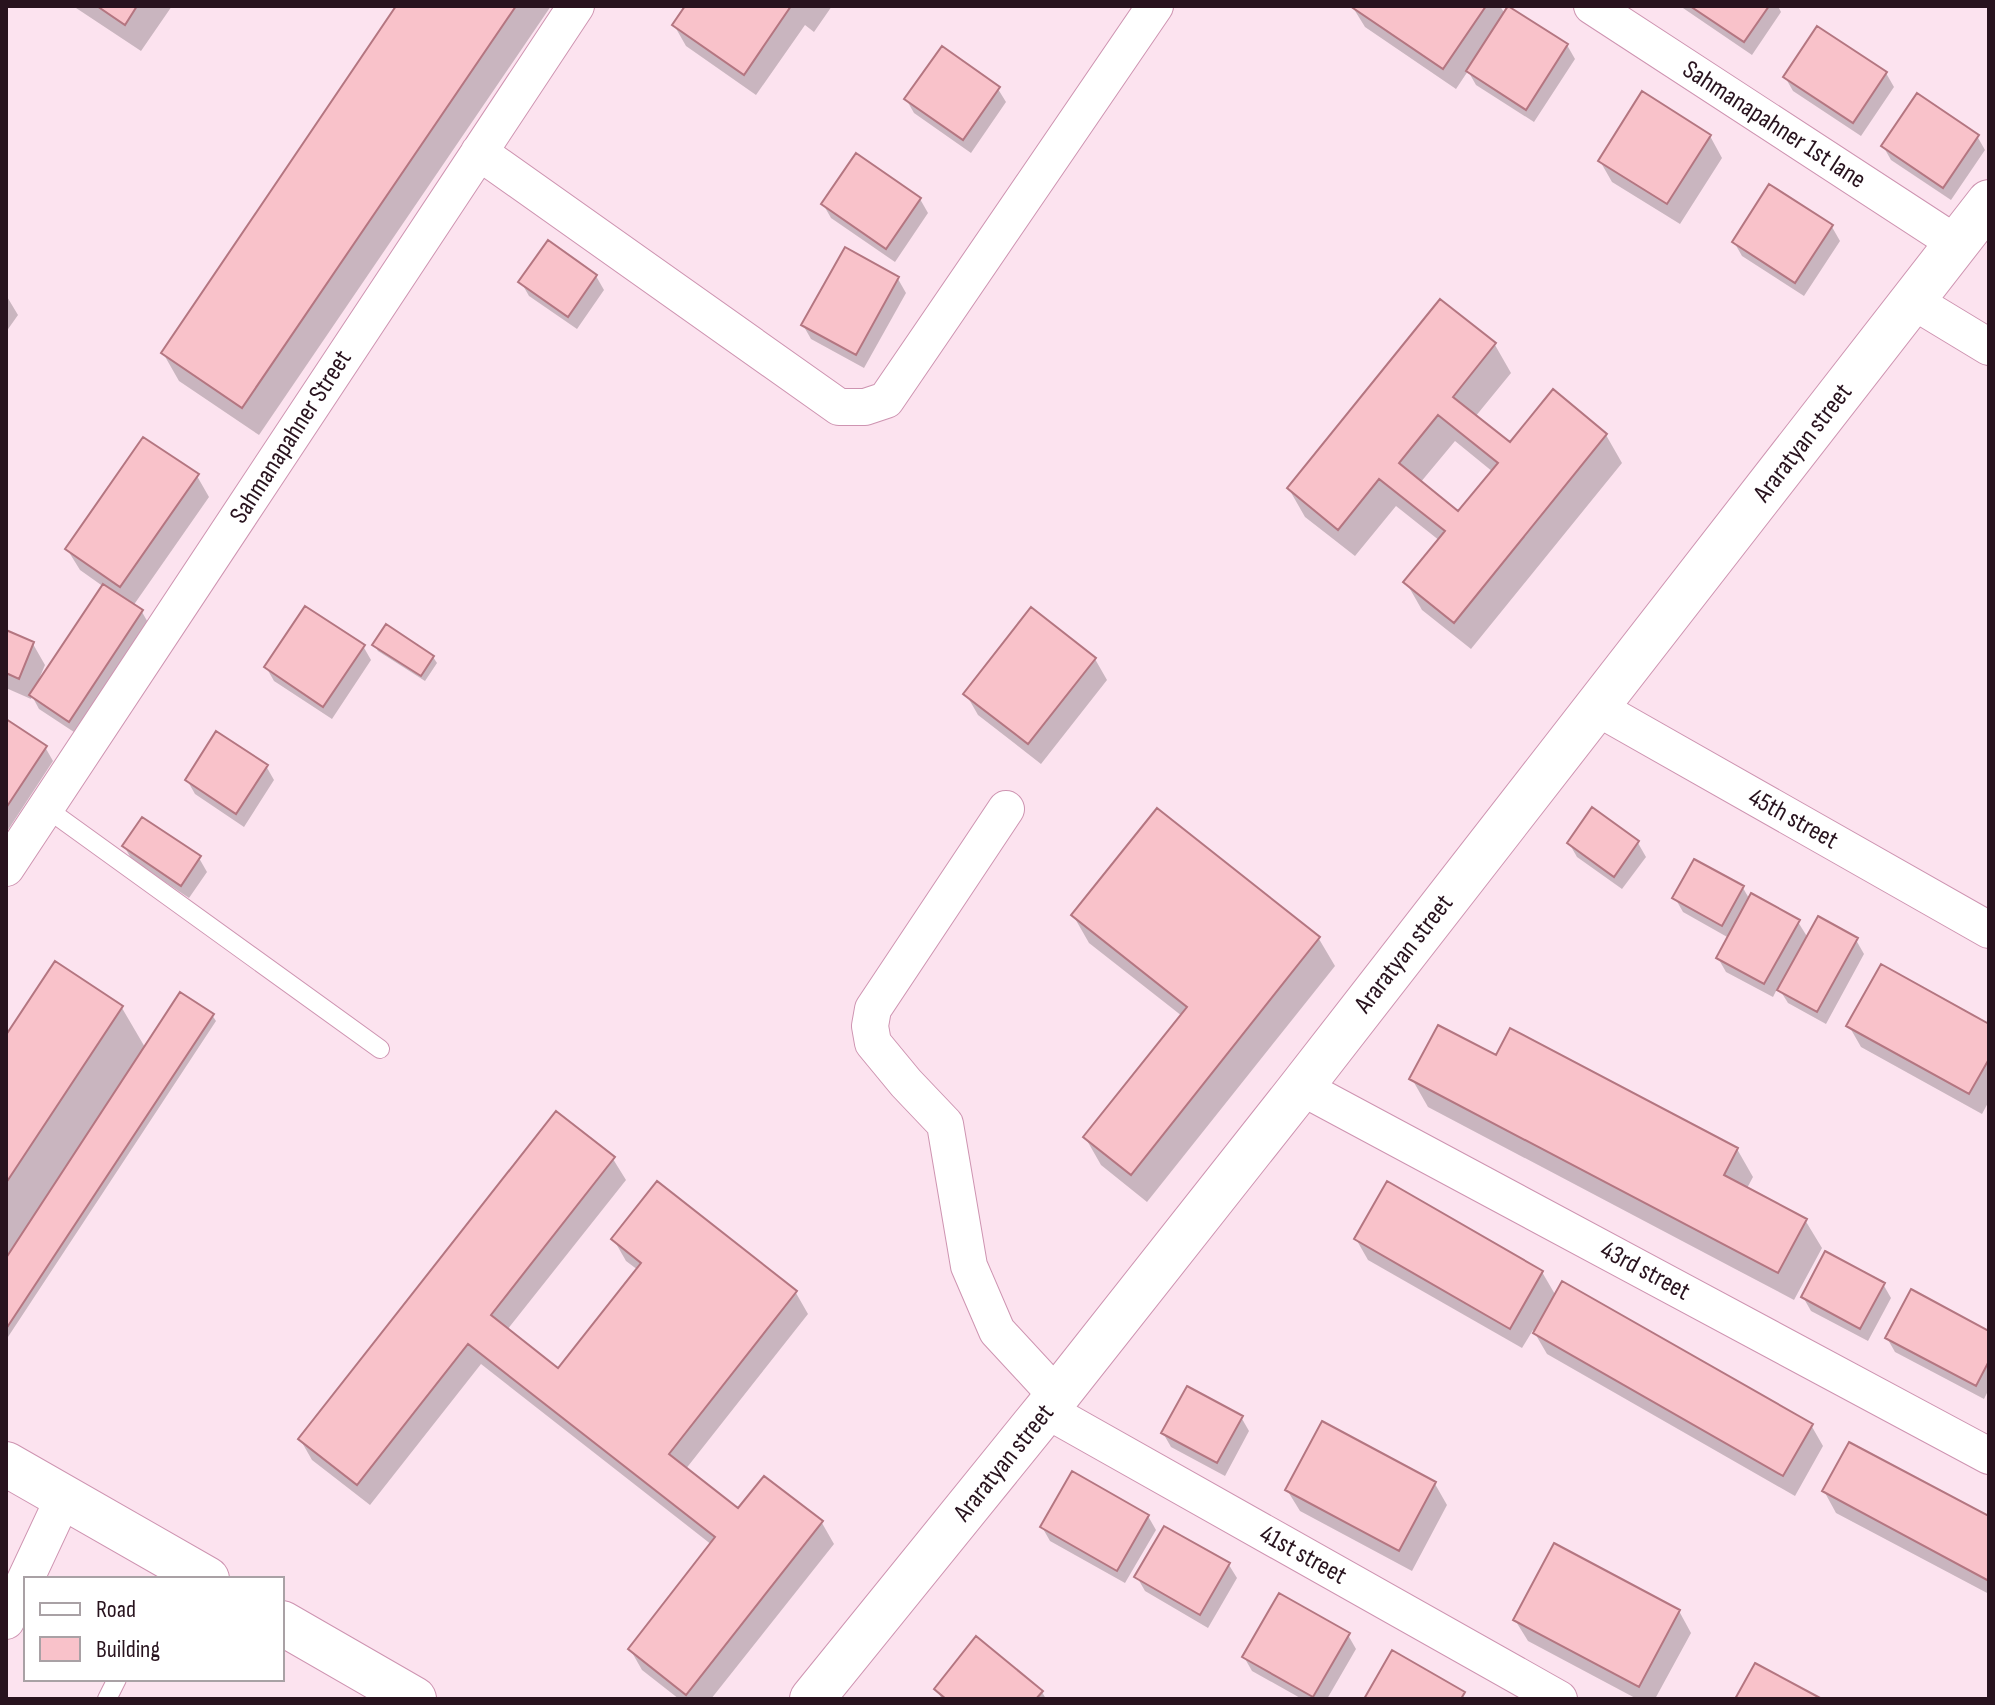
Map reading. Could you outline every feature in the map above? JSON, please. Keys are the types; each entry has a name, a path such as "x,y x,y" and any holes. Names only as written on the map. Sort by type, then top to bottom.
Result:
{"main road":[{"name":"Araratyan street","path":"812,1699 1052,1403 1301,1087 1989,202"},
{"path":"6,1464 184,1573"},
{"path":"284,1624 414,1699"}],"street":[{"name":"Sahmanapahner Street","path":"6,868 576,6"},
{"path":"479,152 839,407 865,407 886,400 1155,6"},
{"name":"Sahmanapahner 1st lane","path":"1592,6 1957,244"},
{"path":"1913,301 1989,347"},
{"name":"45th street","path":"1596,707 1989,930"},
{"name":"41st street","path":"1006,809 873,1009 870,1026 873,1043 945,1124 969,1266 997,1331 1052,1403 1559,1699"},
{"name":"43rd street","path":"1301,1087 1989,1456"},
{"path":"27,1577 64,1497"},
{"path":"6,1621 24,1583"}],"lane":[{"path":"46,808 380,1049"},
{"path":"107,1699 116,1681"}],"building":[{"path":"97,6 137,6 125,25"},
{"path":"396,6 516,6 242,408 161,353"},
{"path":"685,6 791,6 744,75 672,25"},
{"path":"1350,6 1486,6 1443,69"},
{"path":"1508,6 1568,44 1526,110 1466,71"},
{"path":"1690,6 1769,6 1744,42"},
{"path":"1817,26 1887,72 1853,123 1783,77"},
{"path":"942,46 1000,87 963,140 904,99"},
{"path":"1642,91 1711,135 1667,204 1598,161"},
{"path":"1917,93 1979,135 1943,188 1881,146"},
{"path":"856,153 921,198 886,249 821,204"},
{"path":"1769,184 1833,225 1795,283 1732,242"},
{"path":"548,240 597,275 568,317 518,282"},
{"path":"845,247 899,277 856,355 801,325"},
{"path":"1440,299 1496,343 1453,397 1510,442 1553,389 1607,434 1454,623 1403,582 1445,531 1379,479 1338,530 1287,488","holes":["1438,415 1498,463 1458,511 1399,463"]},
{"path":"143,437 199,474 120,587 65,549"},
{"path":"103,584 143,610 69,722 29,695"},
{"path":"305,606 365,645 323,707 264,667"},
{"path":"1031,607 1096,658 1028,744 963,694"},
{"path":"386,624 434,656 421,676 372,645"},
{"path":"6,630 34,642 19,679 6,673"},
{"path":"6,719 47,746 6,808"},
{"path":"216,731 268,765 236,814 185,780"},
{"path":"1592,807 1639,841 1614,877 1567,843"},
{"path":"1157,808 1320,937 1131,1175 1083,1137 1187,1007 1071,915"},
{"path":"142,817 201,856 181,886 122,846"},
{"path":"1694,859 1744,886 1722,926 1672,898"},
{"path":"1751,893 1800,920 1764,984 1716,958"},
{"path":"1818,916 1858,938 1817,1012 1777,990"},
{"path":"55,961 123,1006 6,1183 6,1035"},
{"path":"1881,964 1989,1024 1989,1059 1969,1094 1846,1026"},
{"path":"180,992 214,1014 6,1329 6,1258"},
{"path":"1438,1025 1496,1055 1510,1028 1738,1148 1724,1175 1807,1219 1778,1273 1409,1079"},
{"path":"556,1111 615,1157 491,1315 558,1368 641,1263 611,1239 657,1181 797,1291 669,1454 738,1508 764,1476 823,1521 686,1695 628,1649 715,1537 468,1344 357,1485 298,1439"},
{"path":"1387,1181 1543,1271 1510,1329 1354,1239"},
{"path":"1825,1251 1885,1283 1860,1329 1801,1297"},
{"path":"1562,1281 1813,1424 1783,1476 1533,1333"},
{"path":"1911,1289 1989,1331 1989,1361 1976,1386 1885,1338"},
{"path":"1187,1386 1243,1416 1217,1463 1161,1433"},
{"path":"1322,1421 1436,1482 1399,1551 1285,1490"},
{"path":"1849,1442 1989,1516 1989,1581 1822,1491"},
{"path":"1072,1471 1149,1515 1117,1571 1040,1527"},
{"path":"1164,1526 1230,1563 1200,1615 1134,1577"},
{"path":"1554,1543 1680,1610 1639,1687 1513,1620"},
{"path":"1279,1593 1350,1633 1313,1697 1242,1657"},
{"path":"976,1636 1043,1691 1036,1699 946,1699 934,1689"},
{"path":"1392,1650 1465,1692 1461,1699 1364,1699"},
{"path":"1755,1663 1822,1699 1735,1699"}]}
